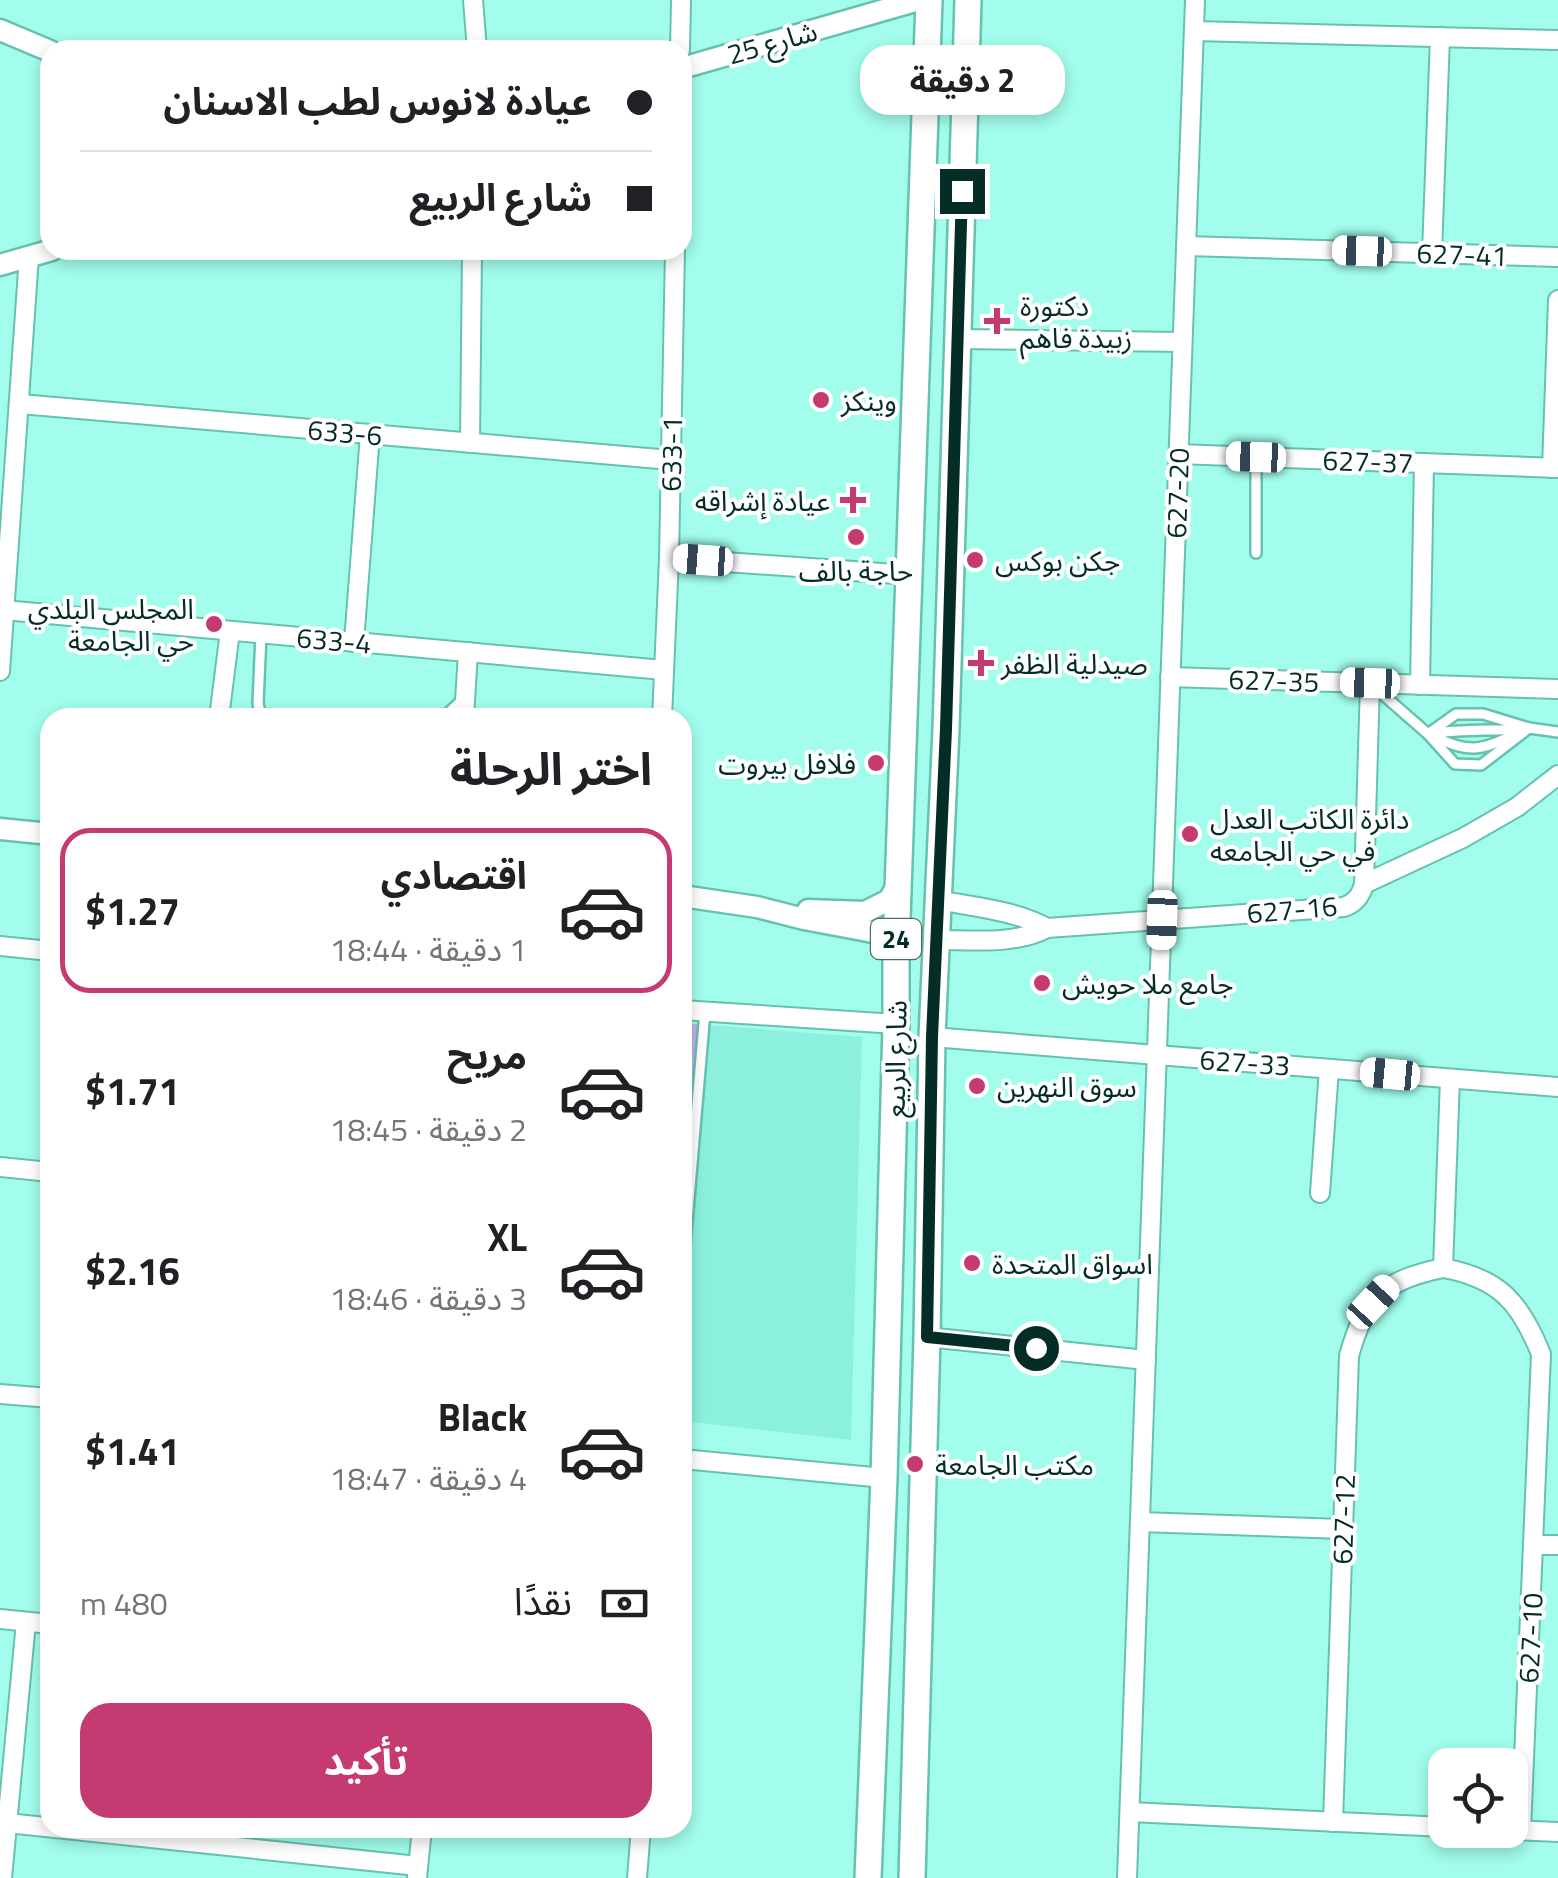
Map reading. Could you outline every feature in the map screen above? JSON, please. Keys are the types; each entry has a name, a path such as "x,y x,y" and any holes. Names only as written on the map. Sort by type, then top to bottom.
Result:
{"main road":[{"name":"شارع الربيع","path":"868,1878 884,1478 896,948 929,0"},
{"name":"شارع الربيع","path":"912,1878 932,1037 968,0"},
{"path":"925,118 934,133 945,136 960,129 965,118"},
{"path":"923,193 926,179 938,172 958,178 962,191"},
{"path":"875,1714 917,1715"}],"street":[{"path":"473,0 476,40"},
{"path":"680,40 681,0"},
{"name":"شارع 25","path":"692,65 919,0"},
{"name":"627-20","path":"1128,1878 1195,0"},
{"path":"0,30 40,47"},
{"path":"1194,31 1558,40"},
{"path":"1432,253 1440,37"},
{"name":"627-41","path":"1186,246 1558,257"},
{"path":"0,266 40,253"},
{"path":"0,671 29,256"},
{"path":"470,443 472,260"},
{"name":"633-1","path":"662,708 675,260"},
{"path":"1555,468 1558,300"},
{"path":"958,340 1182,342"},
{"name":"633-6","path":"20,404 670,460"},
{"path":"354,642 370,434"},
{"name":"627-37","path":"1178,454 1555,468"},
{"path":"1420,685 1424,463"},
{"path":"669,558 910,575"},
{"name":"633-4","path":"4,610 663,670"},
{"path":"220,708 230,631"},
{"path":"465,708 468,652"},
{"name":"627-35","path":"1170,677 1558,689"},
{"path":"1364,884 1370,683"},
{"name":"627-16","path":"937,940 983,940 1034,935 1046,928 1344,907 1360,896 1364,884 1463,838 1517,807 1558,775"},
{"path":"0,829 40,833"},
{"path":"692,897 756,907 865,912 889,900 898,884"},
{"name":"627-16","path":"938,900 1017,915 1046,928"},
{"path":"756,907 874,932 896,948"},
{"path":"0,946 40,951"},
{"path":"692,1010 896,1024"},
{"name":"627-33","path":"932,1037 1558,1087"},
{"path":"1320,1193 1330,1069"},
{"path":"1443,1268 1450,1078"},
{"path":"0,1167 40,1171"},
{"name":"627-12","path":"1334,1822 1348,1356 1357,1326 1390,1284 1443,1268"},
{"name":"627-10","path":"1443,1268 1469,1272 1490,1282 1516,1307 1541,1354 1521,1748"},
{"path":"927,1337 1146,1360"},
{"path":"0,1394 40,1397"},
{"path":"692,1460 884,1478"},
{"path":"1140,1522 1342,1529"},
{"path":"1534,1544 1558,1546"},
{"path":"0,1619 40,1623"},
{"path":"2,1878 26,1622"},
{"path":"1130,1812 1428,1826"},
{"path":"6,1824 40,1828"},
{"path":"1528,1831 1558,1832"},
{"path":"126,1838 418,1872 421,1838"},
{"path":"637,1878 639,1838"}],"lane":[{"path":"1256,457 1256,553"},
{"path":"259,708 262,634"},
{"path":"1370,683 1428,734 1454,764 1481,764 1529,728"},
{"path":"451,708 466,698"},
{"path":"1428,734 1456,714 1483,714 1558,732"},
{"path":"1428,734 1529,728"},
{"path":"1428,734 1454,747 1484,748 1529,728"},
{"path":"692,1158 704,1011"}],"shaded area":[{"path":"692,1024 862,1037 851,1440 692,1422"},
{"path":"692,1024 703,1025 692,1140"}],"place":[{"name":"دكتورة زبيدة فاهم","path":"997,321"},
{"name":"وينكز","path":"821,400"},
{"name":"عيادة إشراقه","path":"853,500"},
{"name":"حاجة بالف","path":"856,537"},
{"name":"جكن بوكس","path":"975,560"},
{"name":"المجلس البلدي حي الجامعة","path":"214,624"},
{"name":"صيدلية الظفر","path":"981,663"},
{"name":"فلافل بيروت","path":"876,763"},
{"name":"دائرة الكاتب العدل في حي الجامعه","path":"1190,834"},
{"name":"جامع ملا حويش","path":"1042,983"},
{"name":"سوق النهرين","path":"977,1086"},
{"name":"اسواق المتحدة","path":"972,1263"},
{"name":"مكتب الجامعة","path":"915,1464"}],"route":[{"path":"962,191 946,729 932,1037 927,1337 1036,1348"}]}
